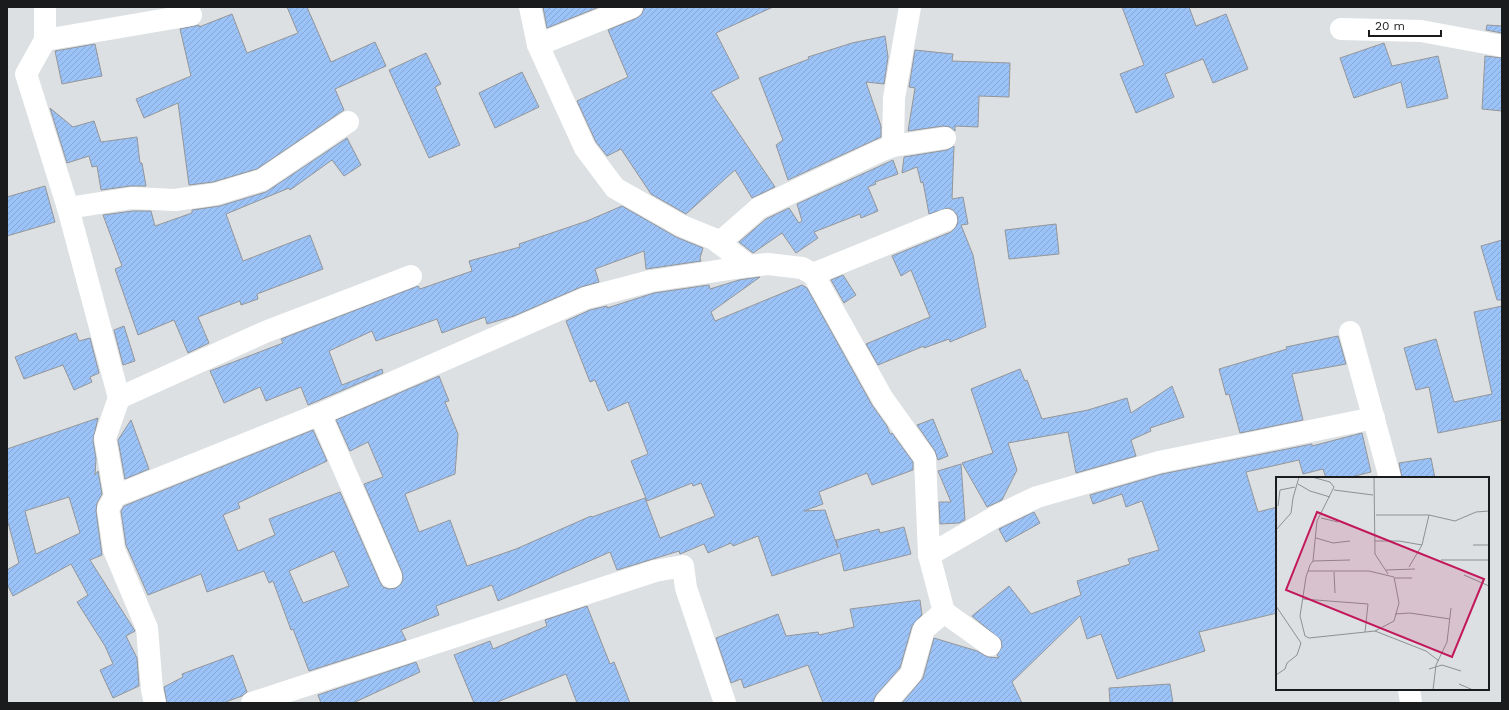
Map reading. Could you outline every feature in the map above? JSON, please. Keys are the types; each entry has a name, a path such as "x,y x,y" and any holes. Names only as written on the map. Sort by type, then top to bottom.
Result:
{"street":[{"path":"45,7 44,40 26,74 68,208 119,398 105,438 115,496 108,509 114,550 147,628 155,703"},
{"path":"530,7 538,45 585,148 615,188 682,226 714,239 749,266"},
{"path":"538,45 632,7"},
{"path":"893,146 894,98 910,7"},
{"path":"44,40 191,15"},
{"path":"1341,30 1421,31 1502,46"},
{"path":"68,208 132,198 175,200 216,194 262,180 348,122"},
{"path":"719,243 759,208 893,146 945,138"},
{"path":"813,274 946,220"},
{"path":"115,496 320,414 586,298 651,281 749,266 768,264 802,268 813,274 883,399 925,458 929,555 944,612 990,645"},
{"path":"119,398 265,332 410,276"},
{"path":"1350,332 1390,477"},
{"path":"320,414 391,577"},
{"path":"929,555 995,517 1037,497 1159,462 1374,418"},
{"path":"252,703 655,571 683,566 686,588 725,703"},
{"path":"885,703 911,674 924,629 944,612"},
{"path":"1409,690 1412,703"}],"building":[{"path":"287,7 307,7 331,62 375,42 386,66 335,89 344,110 257,169 213,182 189,185 178,103 144,118 136,99 191,76 180,29 199,25 199,27 232,14 247,53 298,33"},
{"path":"543,7 599,7 547,28"},
{"path":"644,7 773,7 716,33 739,78 711,92 775,187 752,198 735,170 686,214 651,194 621,149 607,156 596,142 577,101 628,77 608,30 637,18 642,14"},
{"path":"1122,7 1189,7 1196,26 1226,14 1248,69 1213,83 1203,59 1165,74 1174,97 1136,113 1120,74 1144,65"},
{"path":"1487,25 1502,26 1502,33 1486,30"},
{"path":"885,36 888,57 884,84 866,82 881,126 881,137 788,180 776,145 783,140 759,78 809,59 808,57 852,43"},
{"path":"1384,43 1392,66 1438,56 1448,98 1407,108 1401,82 1354,98 1340,58"},
{"path":"95,44 102,76 62,84 55,51"},
{"path":"915,50 953,54 952,61 1010,63 1009,97 979,96 978,127 955,126 955,131 950,127 943,126 908,131 915,88 909,87"},
{"path":"426,53 441,84 435,87 460,145 429,158 389,70"},
{"path":"1485,56 1502,58 1502,111 1482,109"},
{"path":"522,72 539,107 495,128 479,93"},
{"path":"50,108 73,127 94,121 101,142 137,137 140,163 142,163 146,186 130,186 101,190 97,166 92,167 89,156 67,163"},
{"path":"347,138 361,165 344,176 332,160 290,190 289,188 226,214 243,261 310,235 323,269 257,294 258,299 241,305 240,301 198,317 209,343 188,353 174,320 138,335 115,269 122,266 103,215 133,211 151,211 155,226 192,213 192,210 220,206 266,192"},
{"path":"954,146 952,199 963,197 968,224 961,225 973,255 986,327 950,342 949,339 924,348 924,346 878,365 866,344 930,317 911,270 901,276 892,256 951,232 956,227 958,221 957,215 953,210 948,208 929,214 923,182 921,183 917,167 902,173 904,157 947,150"},
{"path":"893,160 898,174 875,182 876,184 868,187 878,211 861,218 860,214 814,232 818,238 796,253 782,233 753,253 739,242 766,219 789,208 799,223 802,221 797,204"},
{"path":"45,186 55,222 7,236 7,197"},
{"path":"622,206 676,237 703,248 700,258 701,261 646,269 644,251 595,269 599,282 581,287 514,316 487,324 485,317 442,333 437,319 376,341 372,331 329,351 342,385 382,369 383,373 308,405 301,387 266,401 260,387 224,403 210,371 283,343 281,339 418,286 420,289 472,271 469,261 520,247 519,244 587,221"},
{"path":"1056,224 1059,254 1009,259 1005,230"},
{"path":"1502,240 1502,300 1497,300 1481,246"},
{"path":"843,275 856,295 844,303 831,280"},
{"path":"760,277 711,312 715,321 802,285 807,288 872,405 887,426 890,434 892,433 913,462 913,470 872,485 867,473 819,492 823,504 804,511 825,510 838,548 836,540 879,529 880,533 904,527 911,554 844,571 840,553 772,576 758,536 733,546 731,543 708,553 704,544 680,554 679,551 617,570 610,552 498,601 492,585 436,606 439,615 401,630 406,640 309,671 293,629 291,630 273,581 269,583 264,571 207,592 201,574 148,595 126,545 121,511 124,506 313,430 327,461 238,503 240,508 223,515 238,551 275,535 269,519 340,492 380,582 383,587 389,589 396,588 401,584 403,579 402,572 364,484 383,477 368,442 350,451 336,420 439,376 449,401 445,402 458,434 455,474 405,494 419,532 450,520 467,566 516,549 591,516 592,517 645,498 660,538 715,516 701,483 693,486 692,483 647,501 631,461 648,454 628,402 608,411 595,380 590,382 566,321 590,310 607,306 607,308 654,293 709,285 710,289 739,280","holes":["334,551 349,586 303,603 289,571"]},
{"path":"1502,306 1502,420 1438,433 1429,387 1416,390 1404,348 1436,339 1454,402 1492,394 1474,312"},
{"path":"124,326 135,361 123,365 114,330"},
{"path":"76,333 79,341 90,338 99,373 90,377 92,382 74,390 63,365 24,379 15,357"},
{"path":"1338,336 1346,364 1292,374 1303,420 1240,433 1229,394 1226,395 1219,369 1287,349 1286,347"},
{"path":"1020,369 1025,381 1027,380 1042,419 1088,410 1127,398 1131,413 1172,386 1184,417 1150,428 1151,431 1131,440 1136,456 1076,473 1068,432 1008,443 1017,470 1002,500 987,507 962,463 993,453 971,389"},
{"path":"98,418 93,440 96,459 95,475 98,471 102,494 97,503 96,511 102,555 90,560 135,631 126,636 137,658 139,686 113,698 100,670 113,664 105,646 77,602 88,595 71,564 13,596 7,584 7,570 19,563 7,519 7,449","holes":["69,497 80,533 36,554 25,511"]},
{"path":"933,419 948,456 938,460 935,451 917,425"},
{"path":"131,420 149,469 125,479 118,440"},
{"path":"1362,433 1371,472 1351,477 1326,477 1323,469 1303,474 1299,460 1246,472 1258,512 1276,507 1276,613 1199,632 1205,651 1117,679 1101,634 1087,639 1080,616 1012,682 1022,703 902,703 923,678 934,638 977,651 988,657 999,658 997,655 1002,647 1001,640 972,616 1009,586 1031,614 1081,595 1077,581 1130,564 1128,559 1159,550 1142,501 1126,507 1122,494 1093,504 1090,495 1162,474 1312,444 1312,446"},
{"path":"1431,458 1435,477 1402,477 1399,463"},
{"path":"961,464 965,520 959,523 940,524 939,502 951,502 938,471"},
{"path":"1034,512 1040,523 1006,542 999,529"},
{"path":"920,600 922,615 912,626 900,668 876,695 873,703 823,703 808,665 744,688 741,679 731,683 716,638 778,614 786,636 818,632 819,635 854,627 850,609"},
{"path":"587,606 610,664 614,662 630,703 577,703 566,674 495,703 474,703 454,655 490,641 493,649 547,626 545,620"},
{"path":"233,655 247,692 242,696 223,703 167,703 164,687 183,677 182,674"},
{"path":"416,662 420,672 353,703 321,703 318,695"},
{"path":"1170,684 1173,703 1110,703 1109,688"}]}
